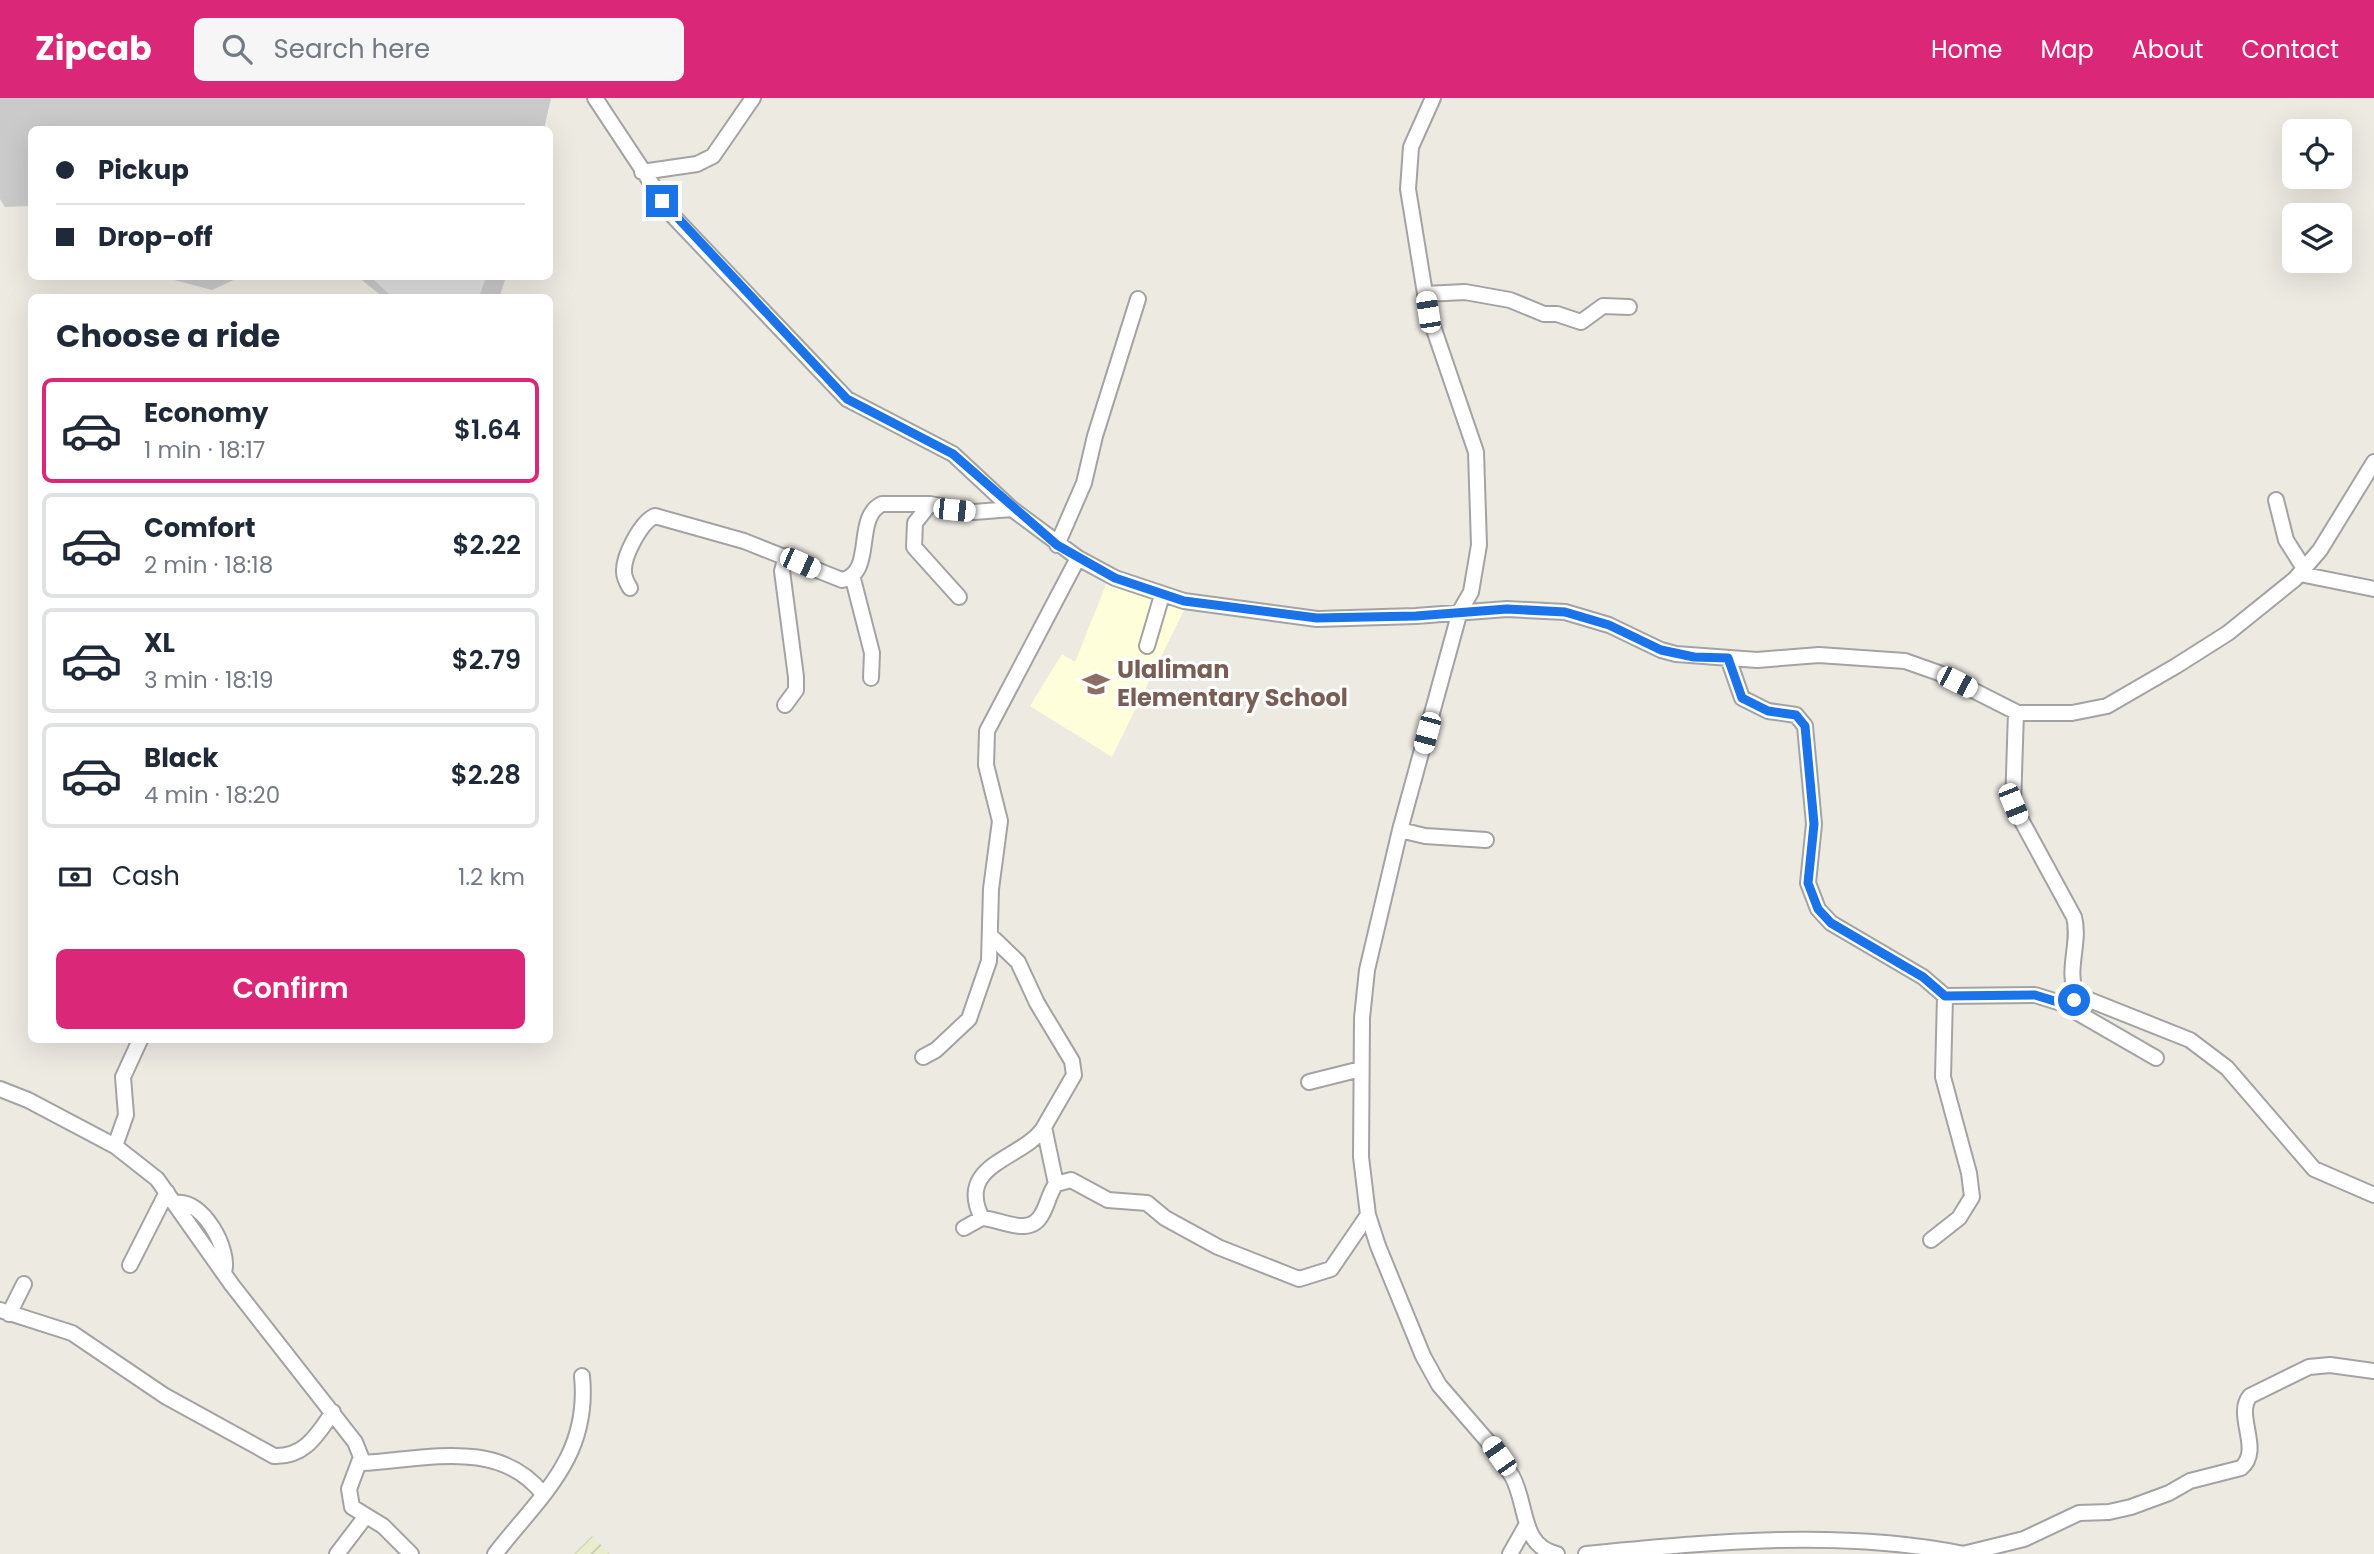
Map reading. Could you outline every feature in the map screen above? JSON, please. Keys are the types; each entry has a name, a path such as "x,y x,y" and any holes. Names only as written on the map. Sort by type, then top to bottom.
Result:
{"street":[{"path":"595,98 673,216 847,399 953,454 1012,509 1078,558 1115,578 1162,595 1212,606 1317,618 1416,616 1507,609 1565,612 1609,625 1661,650 1694,657 1779,660 1819,655 1905,661 1939,673 2016,712 2072,713 2107,706 2228,633 2302,572 2374,462"},
{"path":"642,172 697,164 713,156 752,98"},
{"path":"1433,98 1422,119 1408,166 1412,222 1428,312 1476,452 1479,545 1471,592 1460,611 1400,830 1367,970 1361,1069 1361,1157 1368,1215 1392,1284 1430,1370 1512,1476 1521,1494 1527,1524 1539,1547 1557,1554"},
{"path":"1425,294 1465,292 1510,300 1544,314 1557,314 1581,322 1603,306 1629,307"},
{"path":"1057,545 1084,483 1095,436 1138,299"},
{"path":"2276,500 2286,540 2302,572"},
{"path":"872,678 872,653 852,575 862,553 873,509 887,503 930,504 974,512 1012,509"},
{"path":"930,504 915,523 914,547 959,597"},
{"path":"629,588 624,566 644,525 655,516 717,532 786,556 835,578 842,580 852,575"},
{"path":"785,705 796,690 782,571 786,556"},
{"path":"923,1057 936,1050 969,1018 989,961 991,888 1000,821 986,765 987,731 1078,558"},
{"path":"2302,572 2374,589"},
{"path":"1147,646 1162,595"},
{"path":"1728,658 1742,698 1768,711 1796,715 1805,726 1814,824 1808,883 1818,909 1831,923 1923,977 1945,996 2035,995 2073,999 2190,1040 2227,1068 2314,1168 2374,1195"},
{"path":"2016,712 2011,792 2013,804 2074,917 2077,935 2073,999 2078,1013 2156,1058"},
{"path":"1400,830 1425,836 1486,840"},
{"path":"982,1219 976,1201 987,1169 1006,1155 1032,1143 1044,1128 1073,1076 1072,1061 1037,1003 1018,962 991,936"},
{"path":"1931,1240 1959,1218 1972,1197 1969,1174 1943,1077 1945,996"},
{"path":"115,1146 126,1115 123,1077 139,1043"},
{"path":"1309,1082 1361,1069"},
{"path":"0,1089 28,1100 115,1146 157,1179 224,1272 355,1442 360,1463 349,1493 355,1510 383,1525 411,1554"},
{"path":"964,1228 982,1219 1020,1227 1030,1225 1042,1215 1056,1184 1044,1128"},
{"path":"1056,1184 1072,1180 1108,1200 1147,1203 1165,1217 1218,1247 1299,1279 1331,1269 1368,1215"},
{"path":"130,1265 172,1198"},
{"path":"24,1284 5,1312 72,1333 164,1396 274,1457 284,1457 302,1450 312,1442 332,1412"},
{"path":"1586,1554 1772,1539 1835,1539 1964,1554 2024,1539 2079,1513 2109,1512 2132,1507 2169,1493 2190,1481 2241,1468 2246,1465 2249,1451 2244,1405 2250,1396 2292,1372 2309,1367 2330,1365 2374,1371"},
{"path":"495,1554 572,1453 584,1394 582,1376"},
{"path":"360,1463 447,1455 494,1460 526,1474 543,1494"},
{"path":"337,1554 366,1516"},
{"path":"1510,1554 1527,1524"}],"shaded area":[{"path":"0,98 551,98 545,126 28,126 28,206 5,207 0,199"},
{"path":"174,280 234,280 212,290"},
{"path":"362,280 505,280 500,294 379,294"},
{"path":"374,280 485,280 480,294 389,294"},
{"name":"Ulaliman Elementary School","path":"1107,582 1184,610 1112,757 1030,706 1062,654 1075,662"},
{"path":"592,1536 610,1554 574,1554"}],"place":[{"name":"Ulaliman Elementary School","path":"1096,684"}],"route":[{"path":"662,201 673,216 847,399 933,441 953,454 1012,509 1057,545 1115,578 1184,601 1317,618 1354,619 1507,609 1565,612 1609,625 1661,650 1694,657 1728,658 1736,688 1742,698 1758,708 1796,715 1805,726 1814,824 1808,883 1818,909 1831,923 1923,977 1945,996 2035,995 2064,1004 2074,1000"}]}
